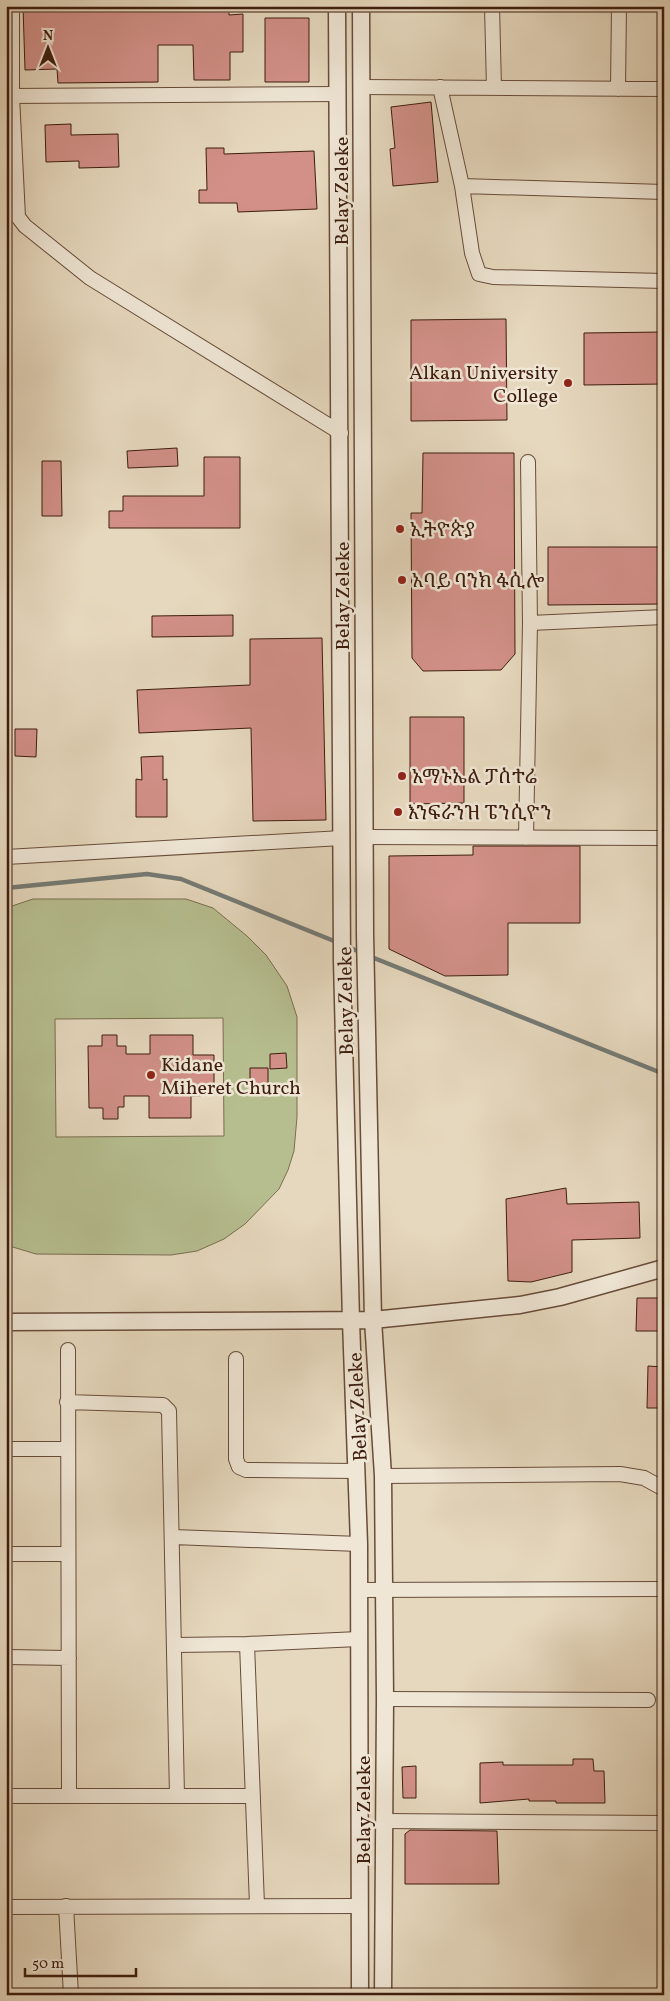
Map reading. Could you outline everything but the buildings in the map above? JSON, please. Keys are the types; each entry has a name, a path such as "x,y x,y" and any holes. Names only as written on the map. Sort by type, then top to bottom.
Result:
{"street":[{"path":"12,6 9,96 18,216 25,226 90,278 341,433 363,435"},
{"name":"Belay Zeleke","path":"337,6 341,433 342,961 359,1544 360,1995"},
{"name":"Belay Zeleke","path":"361,6 365,969 373,1320 383,1476 385,1699 383,1995"},
{"path":"492,6 494,88"},
{"path":"618,89 619,6"},
{"path":"361,87 664,89"},
{"path":"440,88 462,186 472,254 478,274 493,277 664,280"},
{"path":"9,96 338,94"},
{"path":"462,186 664,192"},
{"path":"526,838 530,622 528,462"},
{"path":"530,622 664,617"},
{"path":"6,857 364,837 664,838"},
{"path":"6,1322 373,1320 520,1305 560,1297 664,1268"},
{"path":"68,1350 69,1795"},
{"path":"236,1359 236,1459 239,1467 246,1470 357,1471"},
{"path":"67,1402 163,1405 169,1410 175,1645 176,1796"},
{"path":"6,1450 68,1449"},
{"path":"383,1476 620,1474 644,1478 664,1489"},
{"path":"173,1537 359,1544"},
{"path":"6,1554 68,1554"},
{"path":"359,1590 664,1590"},
{"path":"175,1645 247,1644 359,1638"},
{"path":"247,1644 257,1905"},
{"path":"6,1657 69,1658"},
{"path":"385,1699 648,1700"},
{"path":"6,1796 253,1796"},
{"path":"384,1821 664,1822"},
{"path":"66,1906 71,1995"},
{"path":"6,1907 359,1906"}],"green space":[{"path":"33,899 186,899 213,908 247,936 266,955 287,986 297,1017 297,1117 294,1151 279,1189 245,1224 224,1239 197,1251 171,1255 36,1254 6,1245 6,908","holes":["223,1018 224,1136 56,1137 55,1019"]}],"waterway":[{"path":"6,888 147,874 181,879 339,943"},
{"path":"346,946 362,953"},
{"path":"369,956 664,1074"}],"place":[{"name":"Alkan University College","path":"568,383"},
{"name":"ኢትዮጵያ","path":"400,529"},
{"name":"አባይ ባንክ ፋሲሎ","path":"402,580"},
{"name":"አማኑኤል ፓስተሬ","path":"402,776"},
{"name":"እንፍራንዝ ፔንሲዮን","path":"398,812"},
{"name":"Kidane Miheret Church","path":"151,1075"}]}
